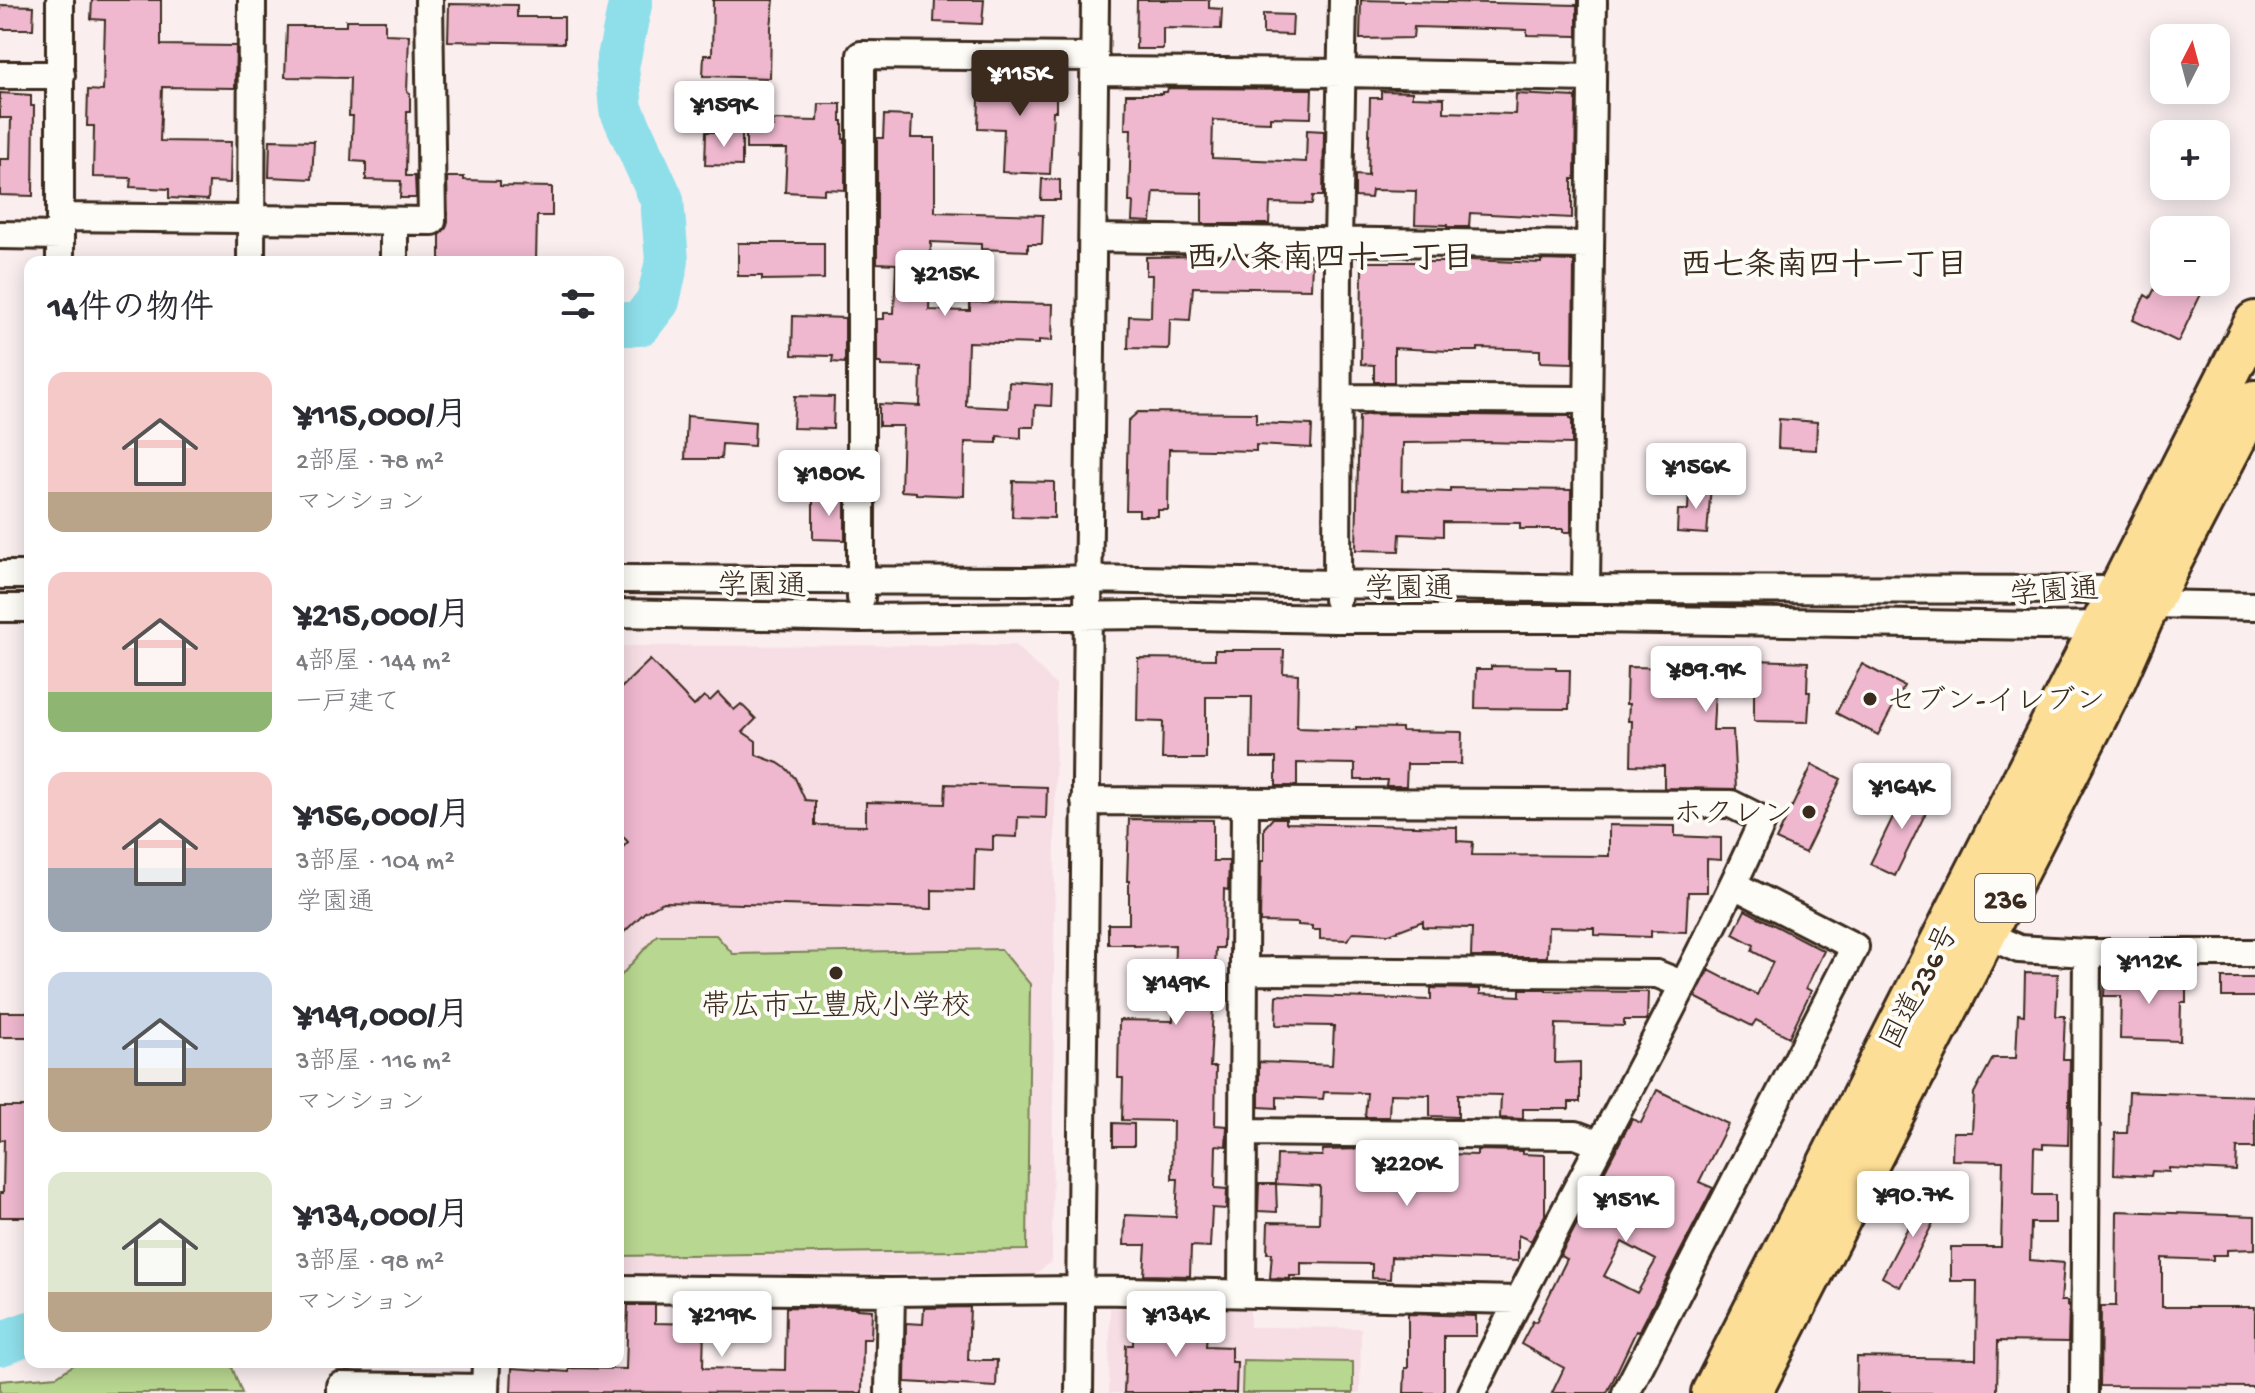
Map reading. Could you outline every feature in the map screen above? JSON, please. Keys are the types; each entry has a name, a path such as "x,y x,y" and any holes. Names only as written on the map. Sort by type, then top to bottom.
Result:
{"highway":[{"name":"国道236号","path":"1712,1393 1969,927 2113,685 2134,597 2255,322"},
{"name":"国道236号","path":"1751,1393 1969,927 2100,625 2134,597 2255,401"}],"street":[{"path":"60,0 60,239"},
{"path":"251,256 252,0"},
{"path":"0,235 60,239 252,220 432,221 429,0"},
{"path":"1079,1393 1095,0"},
{"path":"1336,619 1343,0"},
{"path":"1586,589 1593,0"},
{"path":"860,618 861,55 1343,73 1592,78"},
{"path":"0,75 61,75"},
{"path":"394,221 394,256"},
{"path":"1093,238 1589,245"},
{"path":"1338,398 1588,400"},
{"path":"0,575 24,575"},
{"name":"学園通","path":"624,579 1088,579 2134,597 2255,606"},
{"path":"0,608 24,608"},
{"name":"学園通","path":"624,613 860,618 1148,615 2100,625"},
{"path":"1085,801 1731,804 1763,820 1734,885 1517,1300 1472,1393"},
{"path":"1242,1292 1245,802"},
{"path":"1626,1393 1855,947 1734,885"},
{"path":"1969,927 2019,949 2087,953 2255,953"},
{"path":"2084,1393 2087,953"},
{"path":"1244,971 1657,974 1682,984"},
{"path":"1245,1132 1576,1135 1600,1144"},
{"path":"624,1289 1081,1290 1517,1300"},
{"path":"889,1393 891,1292"},
{"path":"340,1393 340,1386 485,1381"}],"shaded area":[{"name":"帯広市立豊成小学校","path":"1015,645 1056,685 1052,1261 1035,1274 624,1274 624,646"},
{"path":"1110,1308 1250,1309 1250,1327 1361,1328 1360,1393 1109,1393"}],"green space":[{"path":"657,935 716,935 733,954 1001,949 1030,984 1027,1250 624,1256 624,972"},
{"path":"1243,1360 1353,1362 1353,1393 1242,1393"},
{"path":"69,1368 232,1368 242,1393 0,1393 0,1381 57,1376"}],"building":[{"path":"92,0 161,0 161,45 236,46 235,88 162,87 160,141 231,142 230,183 209,182 208,200 169,198 169,189 130,187 131,178 93,177 94,126 87,126 88,90 103,91 105,20 91,19"},
{"path":"713,0 774,0 770,78 703,76 704,55 712,55"},
{"path":"935,0 984,0 982,24 934,22"},
{"path":"1137,0 1209,0 1209,8 1222,9 1221,29 1163,28 1163,49 1136,49"},
{"path":"1361,0 1577,5 1577,36 1527,35 1527,30 1414,27 1413,38 1360,39"},
{"path":"449,4 517,5 517,17 564,17 564,43 448,41"},
{"path":"0,5 34,6 33,29 0,29"},
{"path":"1263,14 1293,15 1292,35 1263,34"},
{"path":"346,20 385,20 385,34 409,35 407,92 410,93 410,111 407,111 406,176 415,176 416,198 400,198 401,181 366,180 366,162 351,161 353,116 349,116 350,78 285,77 287,26 346,26"},
{"path":"980,72 1011,72 1011,77 1056,77 1050,174 1002,172 1004,129 978,128"},
{"path":"1168,88 1312,89 1311,118 1270,117 1270,122 1213,120 1212,158 1306,162 1307,130 1324,131 1323,196 1313,196 1312,204 1270,203 1269,224 1202,224 1202,193 1154,192 1151,222 1132,221 1133,202 1129,202 1131,129 1125,129 1126,94 1162,94"},
{"path":"1381,91 1412,92 1412,97 1444,98 1444,112 1515,114 1516,94 1576,97 1572,218 1470,213 1469,227 1415,224 1416,191 1372,190 1371,198 1355,197 1355,175 1368,176 1370,98 1381,98"},
{"path":"0,93 31,95 31,106 34,106 33,196 0,195 0,159 10,159 11,118 0,118"},
{"path":"819,104 841,104 845,190 824,189 824,194 785,192 787,149 746,149 746,127 773,127 773,120 818,121"},
{"path":"884,115 912,116 911,138 935,138 935,212 1043,215 1042,244 1028,244 1028,251 981,249 981,244 931,242 929,310 970,311 970,302 1053,304 1052,341 1039,340 1039,344 968,342 966,406 1008,408 1009,382 1052,385 1051,406 1035,405 1034,427 1021,427 1021,438 997,436 997,443 965,442 964,496 901,491 903,426 879,426 879,404 920,406 921,367 881,366 877,363 877,319 884,319 884,313 894,313 896,264 877,263 877,138 883,138"},
{"path":"706,132 742,132 742,166 705,165"},
{"path":"270,140 314,141 312,179 269,177"},
{"path":"447,177 500,181 500,186 552,187 552,216 537,216 536,256 440,256 440,234 448,221"},
{"path":"1042,179 1060,180 1060,200 1041,200"},
{"path":"738,243 824,243 824,279 762,280 762,276 738,276"},
{"path":"1268,256 1312,261 1311,289 1193,287 1190,320 1170,319 1169,349 1128,348 1129,316 1151,317 1152,275 1146,275 1146,257"},
{"path":"1446,259 1541,263 1541,260 1574,261 1573,363 1540,362 1540,350 1394,348 1394,382 1374,382 1374,365 1361,364 1362,262 1446,262"},
{"path":"2145,295 2150,298 2200,296 2178,342 2133,320"},
{"path":"793,316 845,318 845,363 832,362 833,356 792,355"},
{"path":"795,396 834,397 833,429 793,428"},
{"path":"1138,412 1256,413 1256,423 1312,425 1311,448 1256,445 1256,451 1169,449 1168,510 1158,510 1158,516 1139,516 1139,510 1126,510 1128,421"},
{"path":"687,416 755,422 754,446 722,444 721,459 685,459"},
{"path":"1359,416 1570,416 1572,444 1403,443 1402,490 1571,490 1571,532 1563,532 1563,529 1520,529 1520,523 1443,522 1443,536 1400,534 1399,551 1356,550"},
{"path":"1779,419 1817,422 1816,450 1778,448"},
{"path":"1013,481 1054,482 1054,518 1012,517"},
{"path":"1689,485 1711,486 1707,534 1677,532 1678,510 1688,510"},
{"path":"813,496 845,496 845,540 813,539"},
{"path":"1215,650 1284,650 1283,673 1298,674 1297,728 1402,728 1402,731 1462,732 1461,764 1407,764 1406,786 1386,786 1387,780 1355,780 1355,764 1297,763 1297,786 1276,786 1276,758 1251,758 1252,697 1206,697 1206,759 1162,759 1163,722 1137,721 1138,658 1215,659"},
{"path":"1685,656 1757,657 1756,660 1808,662 1808,722 1754,721 1754,691 1715,690 1713,730 1733,730 1736,789 1664,788 1664,766 1631,765 1632,721 1628,721 1629,704 1626,704 1627,667 1685,668"},
{"path":"650,660 694,706 704,696 710,701 718,693 734,710 741,704 756,719 743,732 756,741 756,755 787,769 805,800 815,801 815,825 866,826 866,802 945,804 946,784 1047,787 1046,818 1018,817 1017,837 993,836 993,850 975,849 974,891 932,890 932,909 663,902 645,912 624,932 624,846 628,842 624,838 624,685"},
{"name":"セブン-イレブン","path":"1862,664 1904,686 1878,735 1836,713"},
{"path":"1491,666 1570,670 1569,709 1475,708 1476,669 1491,669"},
{"path":"1812,765 1841,779 1805,853 1776,840"},
{"path":"1908,786 1933,798 1895,876 1870,864"},
{"path":"1273,818 1286,818 1286,823 1457,827 1457,841 1473,842 1472,855 1609,856 1609,825 1675,826 1675,836 1721,838 1721,860 1707,859 1707,892 1688,892 1686,932 1651,931 1651,937 1594,935 1594,928 1548,927 1547,957 1471,957 1472,928 1423,927 1423,921 1389,934 1354,932 1347,940 1320,939 1320,930 1312,930 1312,926 1298,923 1260,922 1264,828"},
{"path":"1129,819 1213,820 1213,861 1229,861 1228,890 1224,889 1223,948 1216,948 1210,1067 1216,1067 1215,1125 1227,1126 1226,1146 1216,1145 1215,1188 1227,1189 1226,1209 1212,1208 1210,1247 1191,1246 1190,1276 1144,1275 1146,1245 1124,1245 1125,1215 1176,1217 1178,1179 1172,1179 1173,1121 1122,1120 1123,1078 1118,1078 1119,1020 1173,1021 1175,945 1108,944 1108,924 1129,924"},
{"path":"1745,910 1824,951 1806,988 1811,991 1789,1037 1756,1020 1752,1026 1695,997 1709,970 1757,995 1773,962 1752,951 1754,945 1733,934"},
{"path":"2025,973 2058,974 2056,1016 2065,1016 2063,1059 2070,1059 2068,1145 2043,1144 2043,1148 2034,1147 2033,1195 2055,1195 2055,1223 2031,1223 2030,1260 2064,1263 2061,1301 2067,1301 2069,1306 2068,1342 1998,1341 1997,1393 1856,1393 1857,1357 1976,1359 1977,1281 1951,1281 1951,1247 2001,1247 2003,1161 1952,1160 1953,1132 1972,1132 1974,1093 1993,1058 2016,1058 2018,1014 2024,1015"},
{"path":"2105,976 2186,978 2186,1003 2181,1003 2180,1041 2120,1039 2121,996 2104,996"},
{"path":"2222,978 2255,978 2255,997 2222,997"},
{"path":"1431,988 1480,989 1480,994 1520,996 1520,989 1648,992 1647,1020 1624,1020 1624,1026 1556,1024 1555,1063 1580,1062 1580,1102 1569,1102 1569,1109 1523,1109 1523,1119 1500,1118 1501,1095 1458,1094 1458,1117 1430,1116 1430,1095 1390,1094 1389,1117 1365,1117 1367,1093 1324,1092 1323,1099 1277,1097 1277,1108 1259,1107 1259,1062 1332,1065 1334,1026 1276,1025 1277,995 1431,1000"},
{"path":"0,1012 24,1012 24,1037 0,1037"},
{"path":"1657,1090 1728,1124 1699,1182 1713,1188 1639,1332 1636,1331 1607,1393 1552,1393 1564,1368 1521,1344 1533,1321 1536,1322 1567,1259 1560,1256 1632,1119 1641,1123","holes":["1622,1242 1656,1260 1637,1293 1604,1276"]},
{"path":"2129,1092 2255,1096 2255,1148 2237,1148 2236,1171 2169,1168 2169,1172 2152,1171 2151,1176 2114,1174 2115,1133 2127,1133"},
{"path":"0,1107 24,1107 24,1217 0,1217 4,1140 0,1140"},
{"path":"1113,1123 1134,1124 1134,1146 1113,1146"},
{"path":"1364,1149 1477,1155 1477,1150 1522,1151 1522,1154 1545,1155 1545,1215 1531,1241 1518,1235 1518,1261 1391,1257 1390,1279 1372,1278 1372,1264 1301,1263 1301,1276 1270,1278 1272,1253 1267,1253 1268,1222 1319,1223 1320,1186 1276,1184 1277,1155 1322,1156 1323,1150"},
{"path":"1259,1184 1276,1184 1277,1212 1258,1211"},
{"path":"1927,1191 1945,1200 1900,1287 1882,1277"},
{"path":"2117,1211 2255,1216 2255,1249 2227,1250 2227,1255 2213,1255 2213,1260 2162,1258 2162,1307 2255,1307 2255,1387 2100,1386 2101,1306 2116,1306"},
{"path":"628,1305 655,1305 655,1323 704,1324 703,1368 785,1370 786,1307 872,1310 871,1339 863,1339 862,1393 511,1392 512,1368 569,1372 569,1368 626,1369"},
{"path":"970,1307 968,1360 997,1360 996,1387 905,1382 906,1323 923,1324 924,1308"},
{"path":"1408,1314 1476,1316 1476,1336 1444,1336 1444,1393 1404,1393 1405,1368 1408,1368"},
{"path":"1134,1315 1202,1317 1202,1335 1207,1335 1206,1346 1231,1347 1231,1362 1237,1362 1236,1393 1124,1393 1126,1345 1133,1345"}],"waterway":[{"path":"624,324 640,324 658,301 667,261 662,200 621,109 617,67 631,0"},
{"path":"0,1344 24,1335"}],"place":[{"name":"セブン-イレブン","path":"1870,699"},
{"name":"ホクレン","path":"1809,812"},
{"name":"帯広市立豊成小学校","path":"836,973"}],"district":[{"name":"西八条南四十一丁目","path":"1330,256"},
{"name":"西七条南四十一丁目","path":"1824,263"}]}
